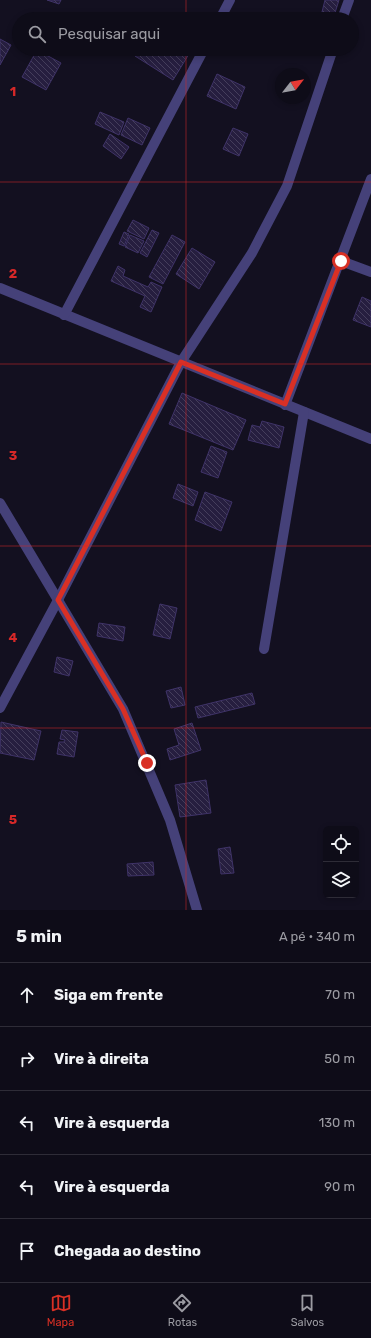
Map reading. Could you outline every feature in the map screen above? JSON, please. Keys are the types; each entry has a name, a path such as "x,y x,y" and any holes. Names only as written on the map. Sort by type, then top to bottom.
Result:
{"street":[{"path":"224,12 230,0"},
{"path":"345,12 349,0"},
{"path":"64,314 200,56"},
{"path":"0,708 58,600 181,362 252,253 288,186 330,56"},
{"path":"285,404 341,261 371,179"},
{"path":"341,261 371,272"},
{"path":"0,288 371,439"},
{"path":"264,649 304,412"},
{"path":"0,503 123,709 170,820 197,910"}],"building":[{"path":"47,0 61,0 59,4"},
{"path":"325,0 339,0 335,12 322,12"},
{"path":"0,39 11,45 0,65"},
{"path":"34,56 48,56 61,63 46,90 22,77"},
{"path":"135,56 188,56 173,80"},
{"path":"217,74 245,87 236,109 207,96"},
{"path":"100,112 124,122 119,135 95,124"},
{"path":"128,118 150,128 142,145 121,135"},
{"path":"233,128 248,134 239,156 223,149"},
{"path":"110,134 129,147 121,159 103,146"},
{"path":"133,220 149,228 144,239 127,231"},
{"path":"152,230 159,233 147,257 140,253"},
{"path":"124,232 129,234 124,246 119,244"},
{"path":"130,235 144,241 138,253 125,247"},
{"path":"172,235 185,242 163,284 149,277"},
{"path":"192,248 215,262 199,289 176,274"},
{"path":"118,266 125,270 123,276 148,287 151,282 162,287 151,312 140,307 145,296 111,281"},
{"path":"362,297 371,301 371,327 353,320"},
{"path":"182,393 246,420 233,450 169,424"},
{"path":"262,421 284,427 279,448 248,440 252,425 260,427"},
{"path":"211,446 227,452 218,478 201,472"},
{"path":"178,484 198,492 193,506 173,498"},
{"path":"205,492 232,502 221,531 195,520"},
{"path":"160,604 177,608 170,639 153,635"},
{"path":"99,623 125,627 123,641 97,636"},
{"path":"57,657 73,661 69,676 54,672"},
{"path":"181,687 185,705 171,708 166,691"},
{"path":"252,693 255,704 198,718 195,707"},
{"path":"1,722 41,731 34,760 0,753"},
{"path":"192,723 201,750 170,760 167,749 179,745 174,729"},
{"path":"62,730 78,732 74,757 57,754 59,742 64,742 65,740 60,739"},
{"path":"206,780 211,813 180,817 175,785"},
{"path":"230,847 234,873 221,874 218,849"},
{"path":"153,862 154,875 128,876 127,864"}],"route":[{"path":"147,763 123,709 58,600 181,362 285,404 341,261"}]}
